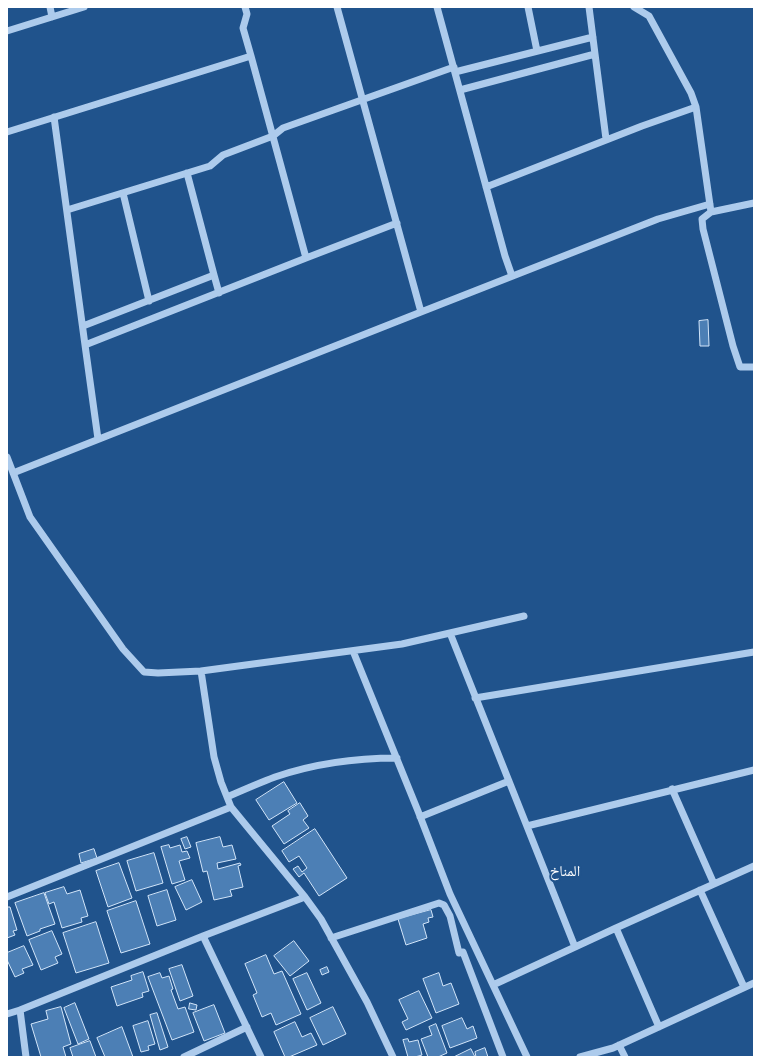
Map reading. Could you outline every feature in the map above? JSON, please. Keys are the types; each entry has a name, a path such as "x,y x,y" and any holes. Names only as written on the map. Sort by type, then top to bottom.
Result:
{"street":[{"path":"50,7 52,17"},
{"path":"7,31 84,7"},
{"path":"246,7 247,14 243,28 306,258"},
{"path":"337,7 421,312"},
{"path":"437,7 505,256 512,276"},
{"path":"528,7 537,51"},
{"path":"589,7 606,139"},
{"path":"634,7 649,16 691,93 696,107 711,212"},
{"path":"67,210 210,166 223,155 273,136 284,128 362,99 454,69 593,37"},
{"path":"460,90 595,54"},
{"path":"7,132 251,56"},
{"path":"486,186 606,139 696,107"},
{"path":"54,117 98,439"},
{"path":"187,173 219,293"},
{"path":"123,192 149,301"},
{"path":"754,203 711,212 702,219 703,229 733,346 740,367 754,367"},
{"path":"13,473 658,219 710,204"},
{"path":"86,345 397,223"},
{"path":"83,326 214,275"},
{"path":"7,457 30,517 122,650 144,672 158,673 201,671 402,644 524,616"},
{"path":"450,633 575,947"},
{"path":"353,651 450,894 527,1057"},
{"path":"475,698 754,652"},
{"path":"201,671 214,757 220,782 231,807 305,897 321,919 366,1002 392,1057"},
{"path":"227,797 276,777 319,766 374,758 397,758"},
{"path":"526,826 754,770"},
{"path":"420,817 509,782"},
{"path":"672,790 714,884"},
{"path":"7,897 231,807"},
{"path":"493,984 754,866"},
{"path":"700,890 744,987"},
{"path":"7,1014 305,897"},
{"path":"331,938 439,903 444,905 450,916 459,953 463,952 503,1057"},
{"path":"616,928 659,1026"},
{"path":"203,936 261,1057"},
{"path":"580,1057 613,1048 754,983"},
{"path":"20,1010 26,1057"},
{"path":"184,1057 247,1028"},
{"path":"619,1045 625,1057"}],"building":[{"path":"708,320 709,346 700,346 699,321"},
{"path":"284,782 297,803 269,820 256,800"},
{"path":"300,803 308,816 303,820 309,828 284,844 272,826 290,814 288,811"},
{"path":"315,829 347,878 319,896 304,873 299,877 293,869 298,866 302,872 307,868 299,856 289,862 282,851"},
{"path":"187,837 191,847 185,849 181,839"},
{"path":"220,837 223,847 232,845 236,859 217,863 218,869 240,863 241,865 238,866 243,887 230,890 232,896 214,900 207,871 203,872 196,843"},
{"path":"169,845 170,848 180,845 182,852 187,851 190,858 179,861 185,880 172,884 161,847"},
{"path":"94,849 97,858 81,863 79,854"},
{"path":"154,853 163,883 136,891 127,861"},
{"path":"119,863 132,898 108,907 96,871"},
{"path":"192,880 202,902 186,910 175,887"},
{"path":"64,887 67,894 80,890 88,916 81,918 82,922 62,928 54,902 49,904 45,893"},
{"path":"167,890 176,920 157,926 148,896"},
{"path":"44,893 55,924 40,929 40,931 27,936 15,903"},
{"path":"136,901 150,944 121,953 107,911"},
{"path":"7,907 10,907 17,930 13,931 15,935 7,938"},
{"path":"431,910 433,917 428,918 429,922 423,924 427,938 406,945 398,919"},
{"path":"96,922 109,963 76,973 63,933"},
{"path":"52,931 62,954 55,957 58,963 41,970 29,940"},
{"path":"294,941 309,961 290,976 274,956"},
{"path":"24,946 33,965 22,969 24,973 15,977 7,960 7,953"},
{"path":"266,955 274,974 282,971 301,1014 276,1025 271,1013 262,1017 253,995 257,993 245,964"},
{"path":"182,965 193,996 180,1001 169,969"},
{"path":"327,967 329,972 322,975 320,970"},
{"path":"143,972 149,991 142,993 143,997 117,1006 111,987 132,980 131,976"},
{"path":"160,973 162,978 169,976 173,989 171,990 178,1009 185,1007 194,1032 172,1040 148,977"},
{"path":"307,973 321,1003 307,1010 293,979"},
{"path":"439,973 443,986 451,983 459,1004 436,1013 423,979"},
{"path":"419,991 432,1018 406,1030 402,1022 408,1019 399,1000"},
{"path":"75,1003 89,1039 78,1044 64,1008"},
{"path":"190,1003 197,1005 196,1010 189,1009"},
{"path":"214,1005 225,1033 204,1041 193,1013"},
{"path":"61,1007 71,1044 63,1047 66,1057 41,1057 31,1024 48,1019 46,1011"},
{"path":"333,1007 346,1034 323,1045 310,1018"},
{"path":"157,1013 168,1047 160,1050 150,1015"},
{"path":"462,1018 467,1029 473,1026 477,1038 450,1048 442,1026"},
{"path":"148,1021 155,1044 148,1046 149,1050 141,1052 133,1026"},
{"path":"295,1022 302,1037 311,1033 317,1045 289,1057 285,1057 274,1032"},
{"path":"436,1024 447,1053 438,1057 428,1057 421,1039 432,1035 429,1027"},
{"path":"122,1027 133,1057 105,1057 97,1038"},
{"path":"408,1039 409,1042 418,1040 422,1055 408,1057 403,1040"},
{"path":"90,1041 96,1057 73,1057 70,1048"},
{"path":"485,1048 488,1057 476,1057 475,1052"},
{"path":"471,1049 475,1057 454,1057"}],"district":[{"name":"المناخ","path":"565,872"}]}
